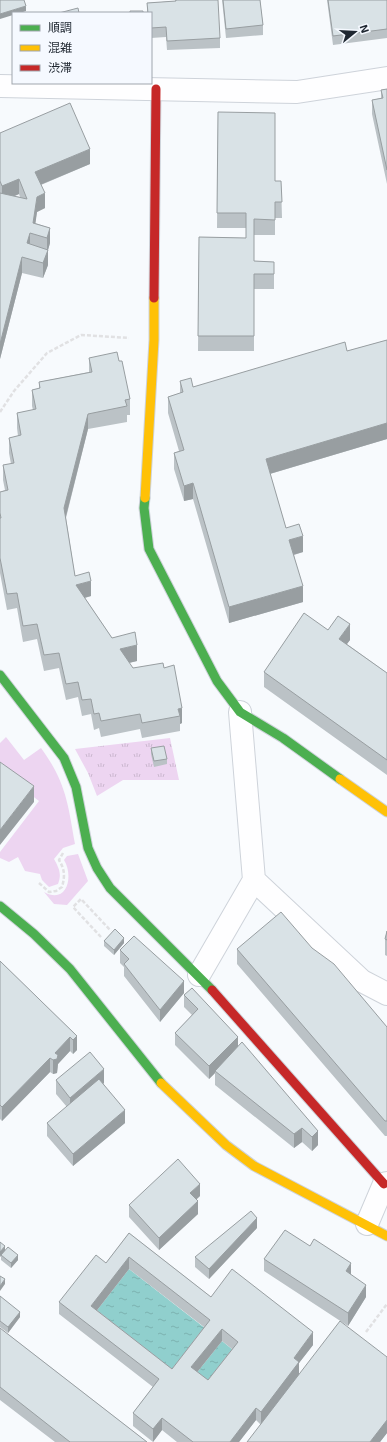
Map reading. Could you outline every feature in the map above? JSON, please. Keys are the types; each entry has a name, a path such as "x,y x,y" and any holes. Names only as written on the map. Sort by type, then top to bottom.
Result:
{"street":[{"path":"0,86 297,92 387,78"},
{"path":"156,89 154,340 144,508 149,549 164,583 217,681 240,712 283,738 387,812"},
{"path":"0,675 64,758 76,787 88,848 97,868 110,888 199,975 386,1184 368,1224"},
{"path":"199,975 254,880 240,712"},
{"path":"254,880 362,981 387,994"},
{"path":"0,906 34,934 70,969 167,1090 226,1145 254,1166 368,1224 387,1236"},
{"path":"0,922 8,912"}],"path":[{"path":"0,412 14,391 47,353 81,335 110,336"},
{"path":"39,883 49,892 56,891 62,887 65,876 64,868 59,860 65,852"},
{"path":"101,937 72,907 81,899 111,931"},
{"path":"366,1332 387,1304"}],"green space":[{"path":"6,737 24,760 41,748 56,772 65,794 75,844 63,848 54,859 60,877 58,884 49,887 42,880 40,874 25,871 18,857 9,862 0,858 0,852 39,801 0,771 0,743"},
{"path":"170,738 179,780 123,780 97,796 88,773 75,749"},
{"path":"78,854 88,881 67,905 54,904 44,892 52,895 58,895 63,892 68,881 67,867 64,860 67,856"}],"water":[{"path":"129,1269 210,1332 172,1381 91,1318"},
{"path":"222,1341 238,1354 208,1393 191,1380"}],"building":[{"path":"0,0 24,0 26,6 0,14"},
{"path":"218,0 220,38 167,41 166,27 152,28 152,12 148,12 147,3"},
{"path":"223,0 260,0 263,25 226,29"},
{"path":"328,0 387,0 387,29 333,36"},
{"path":"78,8 79,12 63,12"},
{"path":"130,11 143,11 143,12"},
{"path":"387,89 387,170 372,100 383,98 381,90"},
{"path":"70,103 90,149 35,172 45,193 37,197 33,223 50,228 47,238 30,233 27,243 48,250 43,263 22,257 0,344 0,193 27,199 19,179 2,186 0,181 0,133"},
{"path":"218,112 275,113 275,181 281,181 282,202 275,202 275,220 254,219 254,261 274,262 274,274 254,274 254,336 198,336 199,237 246,238 246,213 217,213"},
{"path":"387,340 387,423 266,459 286,528 299,524 303,536 289,540 303,586 229,607 193,483 184,486 174,453 184,450 168,397 183,392 180,381 191,378 193,387 345,342 347,351"},
{"path":"117,352 119,361 122,361 130,399 125,400 127,406 88,414 64,508 75,576 89,572 91,581 76,585 112,638 135,632 137,645 120,649 133,668 163,663 164,668 174,665 182,708 178,709 180,716 142,723 140,714 101,721 99,713 94,714 91,699 82,700 78,682 66,684 59,653 44,655 37,624 23,626 17,593 7,594 0,558 0,492 8,490 3,465 14,463 9,438 21,435 17,413 36,409 32,390 40,388 39,382 92,372 89,358"},
{"path":"304,613 328,630 338,616 350,624 339,639 387,673 387,760 264,672"},
{"path":"164,746 167,759 154,761 151,748"},
{"path":"0,762 34,786 0,830"},
{"path":"281,912 312,948 334,964 387,1027 387,1121 385,1121 237,949"},
{"path":"115,929 124,938 114,950 104,941"},
{"path":"134,936 184,981 160,1010 124,964 129,959 120,950"},
{"path":"0,961 77,1036 73,1040 70,1037 55,1053 58,1055 57,1059 53,1060 50,1058 2,1107 0,1105"},
{"path":"192,988 238,1037 209,1066 175,1033 198,1009 184,995"},
{"path":"242,1042 318,1131 312,1137 302,1128 294,1134 215,1071"},
{"path":"90,1052 104,1069 70,1098 56,1080"},
{"path":"99,1079 125,1110 73,1154 47,1123"},
{"path":"178,1159 200,1184 190,1193 198,1201 159,1238 129,1205"},
{"path":"251,1211 257,1218 209,1269 195,1257"},
{"path":"285,1230 310,1246 314,1239 351,1263 346,1271 366,1285 348,1313 264,1259"},
{"path":"129,1233 211,1297 232,1269 313,1332 294,1358 299,1362 261,1412 256,1408 230,1442 193,1442 162,1418 153,1429 133,1413 159,1379 59,1302 96,1255 106,1263","holes":["129,1257 210,1320 172,1369 91,1306","222,1329 238,1342 208,1380 191,1367"]},
{"path":"0,1242 5,1246 0,1252"},
{"path":"8,1247 18,1255 11,1263 1,1255"},
{"path":"0,1276 5,1279 0,1286"},
{"path":"0,1296 20,1312 8,1327 0,1321"},
{"path":"340,1321 387,1357 387,1420 370,1442 247,1442"},
{"path":"0,1328 147,1442 70,1442 0,1387"}],"traffic: fast":[{"path":"145,498 144,508 149,549 217,681 240,712 283,738 340,779"},
{"path":"0,675 64,758 76,787 88,848 97,868 110,888 212,990"},
{"path":"0,906 34,934 70,969 161,1083"}],"traffic: slow":[{"path":"145,498 154,340 154,298"},
{"path":"340,779 387,812"},
{"path":"161,1083 226,1145 254,1166 387,1236"}],"traffic: jam":[{"path":"154,298 156,89"},
{"path":"212,990 384,1184"}]}
